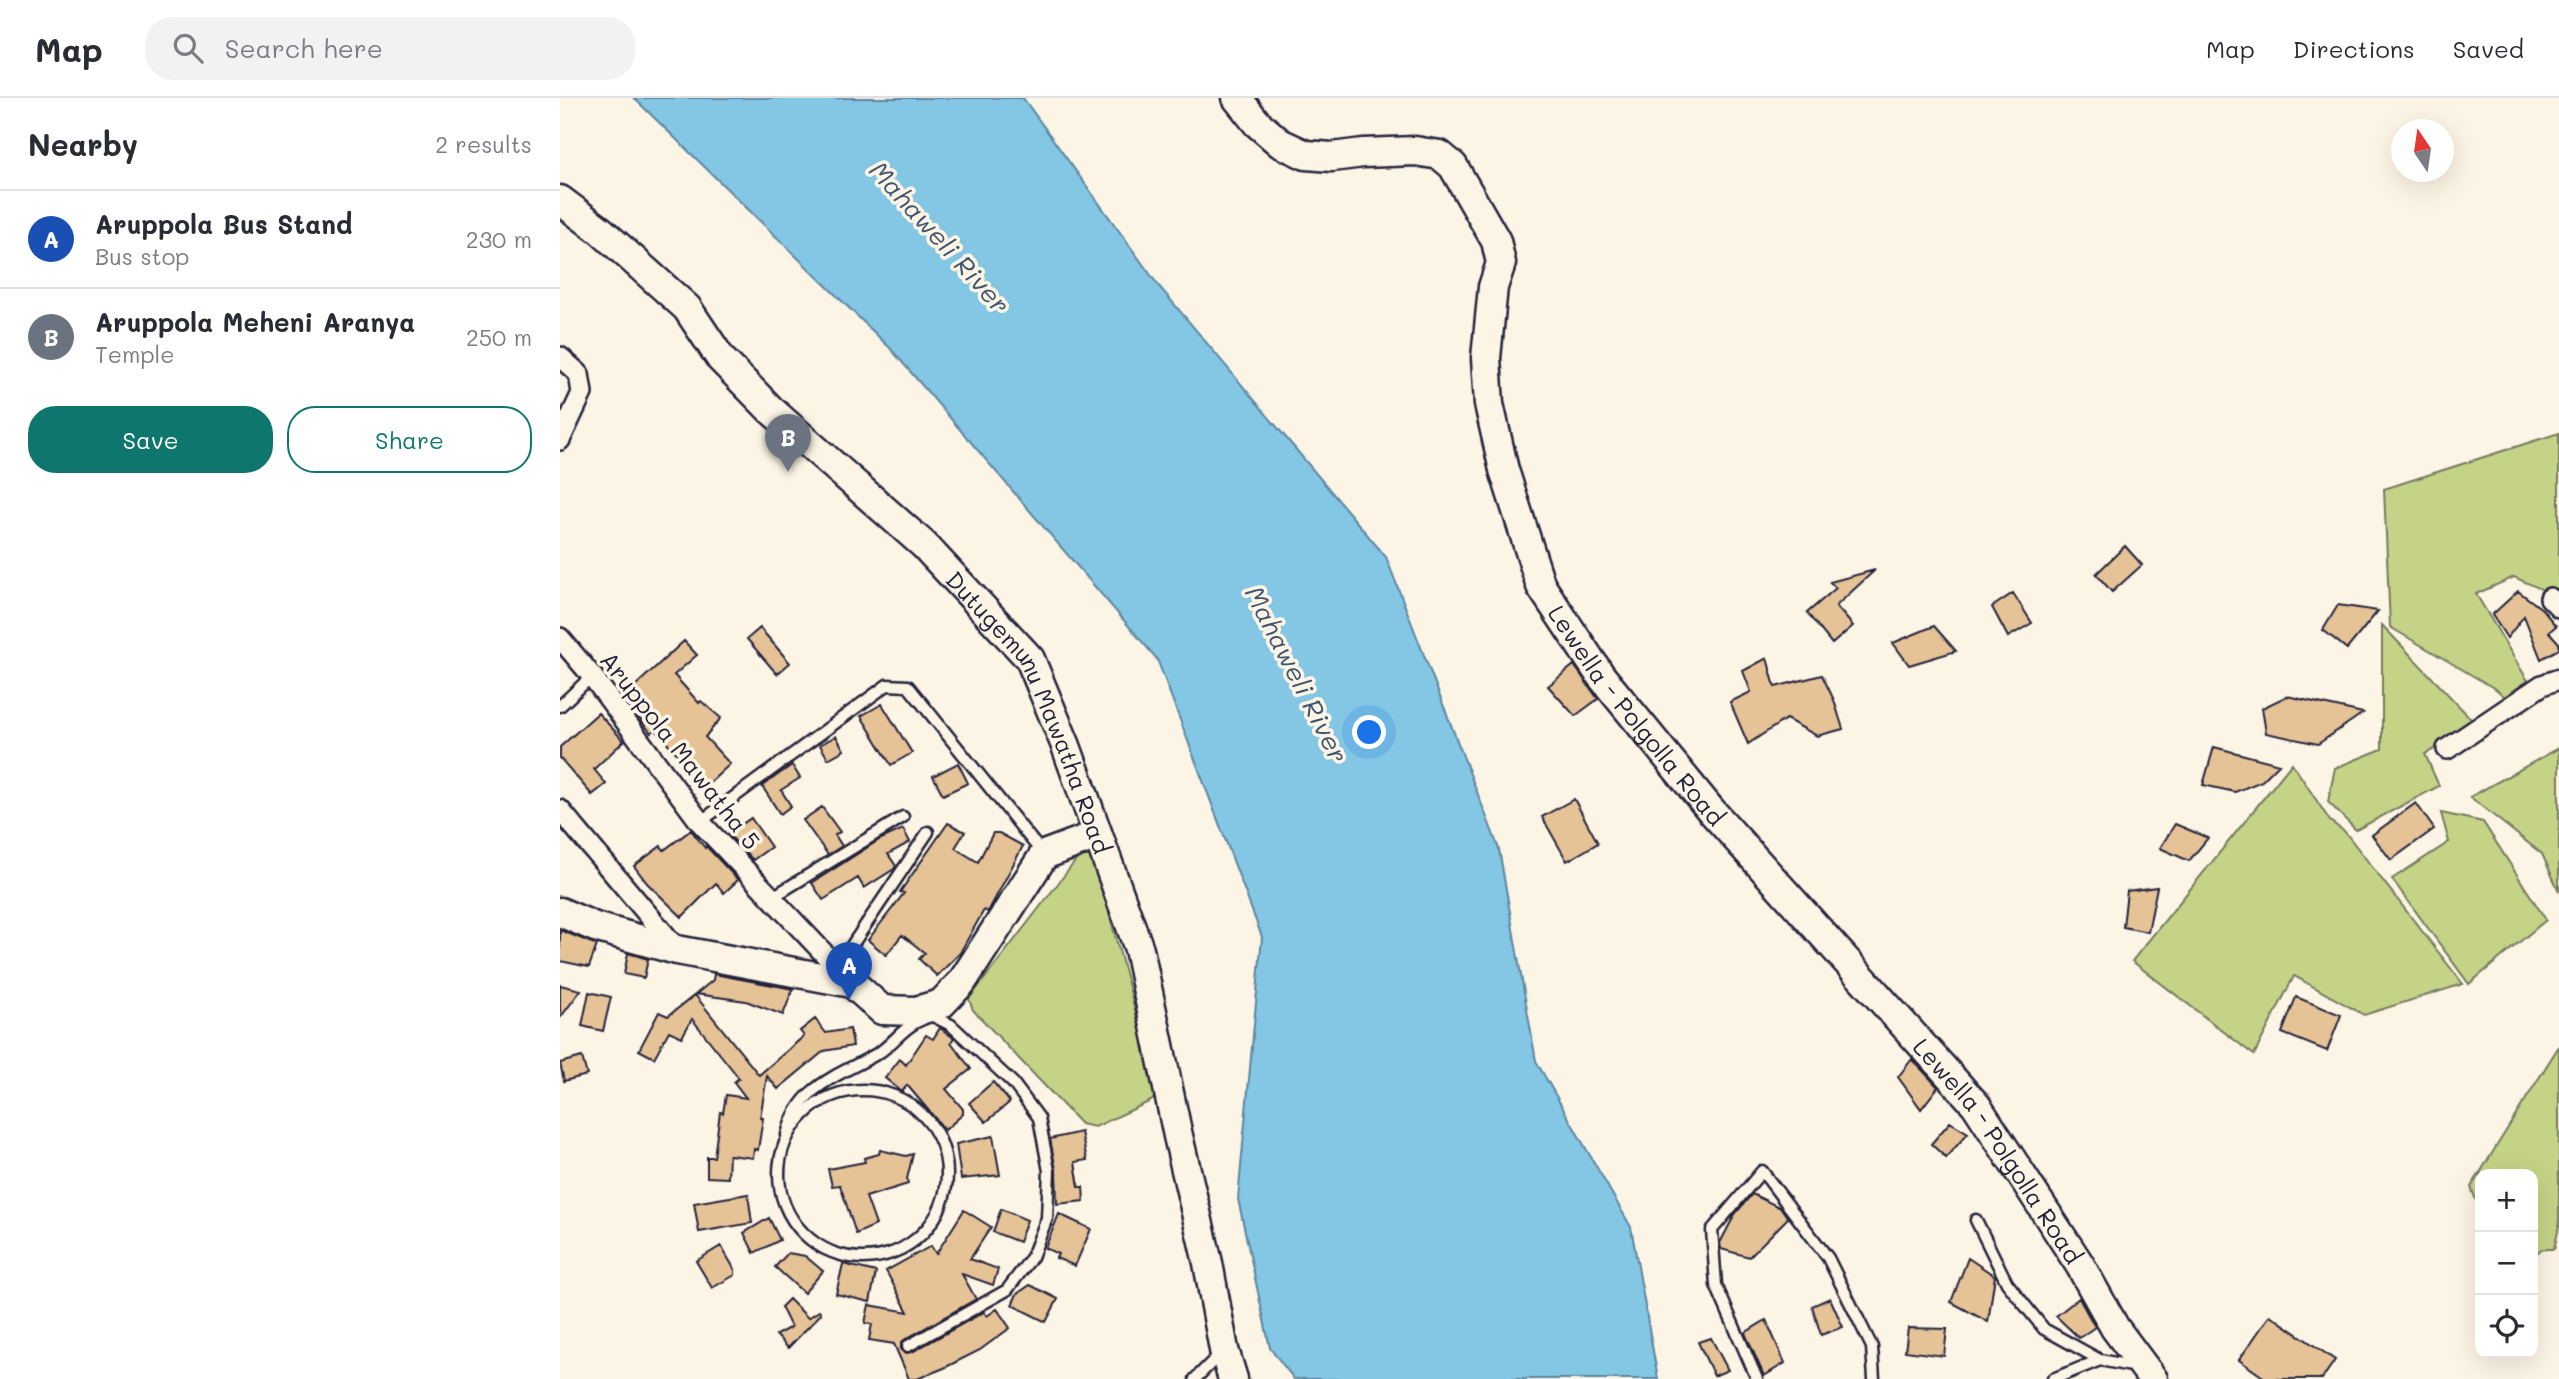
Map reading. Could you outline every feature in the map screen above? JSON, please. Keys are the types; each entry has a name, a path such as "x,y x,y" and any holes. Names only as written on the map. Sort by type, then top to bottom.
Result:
{"street":[{"name":"Lewella - Polgolla Road","path":"1237,98 1257,123 1280,143 1306,155 1332,157 1415,151 1440,155 1453,166 1496,241 1501,263 1493,288 1486,359 1489,404 1504,470 1541,586 1601,676 1686,780 1976,1105 2080,1265 2115,1328 2150,1374"},
{"name":"Dutugemunu Mawatha Road","path":"560,200 600,230 687,308 722,359 771,410 924,545 1030,659 1066,746 1139,949 1224,1350 1233,1379"},
{"path":"560,357 579,374 582,393 560,440"},
{"name":"Aruppola Mawatha 5","path":"560,638 592,676 700,822 845,974"},
{"path":"2447,749 2542,685 2559,679"},
{"path":"560,810 677,950"},
{"path":"560,912 595,927 677,950 845,974 883,1010 937,1010 962,982 1044,855 1097,835"}],"lane":[{"path":"560,706 592,676"},
{"path":"700,822 887,685 908,686 1044,855"},
{"path":"771,898 903,817"},
{"path":"845,974 928,832"},
{"path":"786,1138 808,1109 841,1093 859,1090 895,1096 911,1105 936,1131 943,1148 947,1184 935,1218 923,1233 893,1253 876,1258 839,1255 807,1238 794,1225 779,1192 780,1155 791,1117 814,1088 881,1051 918,1021 937,1010 1013,1083 1039,1118 1049,1171 1047,1218 1032,1257 1007,1290 908,1346"},
{"path":"1757,1379 1716,1285 1712,1230 1762,1171 1828,1258 1872,1347 1874,1379"},
{"path":"1976,1220 2007,1283 2044,1329 2100,1360 2150,1374"},
{"path":"1195,1379 1224,1350"},
{"path":"2053,1379 2100,1360"}],"green space":[{"path":"2559,433 2559,597 2514,577 2476,594 2537,696 2520,710 2497,690 2390,627 2384,489"},
{"path":"2382,625 2478,726 2425,754 2439,786 2356,830 2328,802 2335,768 2382,749"},
{"path":"2559,748 2559,891 2542,854 2470,797"},
{"path":"2292,763 2330,821 2345,832 2463,984 2364,1015 2294,976 2254,1055 2132,961"},
{"path":"2441,813 2483,822 2546,920 2469,984 2392,879 2449,842"},
{"path":"1080,855 1094,857 1156,1088 1153,1100 1095,1127 1081,1124 973,1010 969,999"},
{"path":"2559,1046 2559,1227 2554,1249 2542,1249 2538,1252 2538,1169 2482,1169"},
{"path":"2475,1181 2475,1198 2471,1187"}],"water":[{"name":"Mahaweli River","path":"634,98 1023,98 1158,285 1386,557 1499,849 1536,1061 1631,1227 1658,1379 1294,1379 1270,1348 1238,1199 1262,937 1157,659 890,348"}],"building":[{"path":"2125,546 2142,565 2112,592 2096,574"},
{"path":"1875,570 1836,606 1853,626 1832,644 1807,613 1836,588 1830,582"},
{"path":"2518,591 2542,609 2556,626 2549,632 2559,643 2559,649 2541,659 2524,616 2507,638 2492,615"},
{"path":"2013,593 2032,623 2008,637 1992,607"},
{"path":"2338,605 2378,611 2347,649 2323,630"},
{"path":"1934,626 1956,651 1909,665 1893,643"},
{"path":"760,628 790,663 777,674 747,639"},
{"path":"684,641 697,655 674,675 699,703 701,701 721,718 705,737 730,764 703,789 685,770 688,766 655,729 651,733 623,697"},
{"path":"1767,658 1775,687 1822,675 1834,700 1843,729 1817,736 1786,719 1748,744 1730,702 1751,692 1743,671"},
{"path":"1574,665 1598,699 1575,716 1548,686"},
{"path":"2287,696 2363,713 2318,744 2266,733 2262,708"},
{"path":"882,704 912,753 891,765 861,716"},
{"path":"598,713 624,741 594,769 606,784 592,795 560,758 560,747"},
{"path":"836,736 844,750 828,759 820,745"},
{"path":"2214,747 2279,764 2262,781 2235,792 2203,785"},
{"path":"958,763 968,783 943,795 933,776"},
{"path":"792,765 800,778 781,790 791,806 780,814 762,786"},
{"path":"1574,799 1598,843 1567,861 1542,817"},
{"path":"2416,803 2434,829 2391,860 2372,835"},
{"path":"822,807 840,832 835,835 842,846 828,855 803,820"},
{"path":"751,818 771,847 753,860 728,834"},
{"path":"948,823 965,832 955,848 978,862 993,833 999,833 1023,846 988,912 984,910 960,953 937,976 919,959 925,953 902,935 886,955 868,940 904,893 900,892"},
{"path":"2175,824 2208,838 2189,861 2160,848"},
{"path":"903,829 910,842 888,854 896,866 894,869 864,888 858,878 823,900 812,883 879,840"},
{"path":"691,830 705,848 706,846 738,880 724,893 716,883 682,917 647,883 634,866 661,846 664,850"},
{"path":"2157,887 2148,932 2123,927 2127,891"},
{"path":"560,930 597,945 589,967 560,961"},
{"path":"628,953 648,959 644,978 624,974"},
{"path":"714,974 793,989 783,1015 746,1001 696,994 713,980"},
{"path":"560,985 581,990 560,1018"},
{"path":"589,992 611,997 603,1031 582,1026"},
{"path":"695,995 759,1075 804,1036 800,1031 815,1019 826,1033 850,1029 853,1046 824,1051 778,1089 767,1076 758,1150 754,1149 753,1158 729,1155 728,1178 707,1177 707,1157 714,1157 720,1112 723,1113 726,1095 746,1098 734,1082 739,1078 692,1019 682,1037 669,1031 654,1058 639,1050 659,1012 668,1016"},
{"path":"2296,997 2341,1015 2327,1051 2282,1033"},
{"path":"940,1028 954,1038 951,1042 971,1069 946,1089 963,1109 963,1114 945,1130 907,1085 902,1092 885,1078 900,1059 906,1065 926,1035 933,1039"},
{"path":"582,1057 587,1075 564,1081 560,1063"},
{"path":"1912,1059 1938,1087 1921,1109 1898,1077"},
{"path":"993,1082 1010,1102 986,1122 969,1103"},
{"path":"1950,1122 1968,1133 1946,1158 1931,1144"},
{"path":"1081,1132 1087,1160 1075,1162 1079,1187 1083,1187 1084,1201 1057,1204 1056,1170 1050,1139"},
{"path":"993,1136 1000,1175 961,1179 956,1144"},
{"path":"880,1150 906,1156 913,1154 908,1184 866,1197 876,1225 856,1234 840,1185 832,1186 828,1169 865,1162 864,1158 879,1154"},
{"path":"748,1194 752,1223 699,1232 694,1203"},
{"path":"1752,1194 1781,1208 1788,1218 1749,1257 1721,1249 1720,1243 1735,1214"},
{"path":"1001,1209 1027,1220 1019,1242 993,1232"},
{"path":"964,1210 991,1227 970,1259 998,1269 993,1285 962,1274 976,1299 904,1340 901,1349 905,1353 912,1352 984,1312 987,1316 997,1309 1010,1328 980,1350 944,1368 917,1379 909,1379 894,1344 869,1340 872,1324 865,1323 869,1305 908,1312 886,1271 931,1246 936,1254"},
{"path":"1059,1214 1091,1229 1075,1266 1056,1258 1058,1254 1045,1248"},
{"path":"769,1218 780,1240 754,1253 744,1233"},
{"path":"721,1246 735,1270 735,1275 712,1288 696,1261"},
{"path":"788,1253 805,1256 823,1271 804,1293 775,1267"},
{"path":"1968,1258 1995,1276 1988,1322 1951,1302"},
{"path":"843,1264 876,1272 870,1302 836,1294"},
{"path":"1030,1285 1058,1299 1046,1322 1012,1305 1017,1294"},
{"path":"1830,1298 1843,1327 1821,1335 1812,1306"},
{"path":"2079,1298 2095,1327 2079,1338 2056,1316"},
{"path":"789,1299 808,1318 819,1311 821,1314 788,1348 776,1335 791,1327 781,1307"},
{"path":"2270,1315 2335,1360 2322,1379 2266,1379 2239,1360"},
{"path":"1766,1320 1785,1363 1764,1376 1745,1333"},
{"path":"1908,1328 1947,1329 1944,1356 1905,1351"},
{"path":"1711,1338 1728,1370 1714,1376 1698,1342"}],"place":[{"name":"Aruppola Meheni Aranya","path":"788,472"},
{"name":"Aruppola Bus Stand","path":"849,1000"}]}
